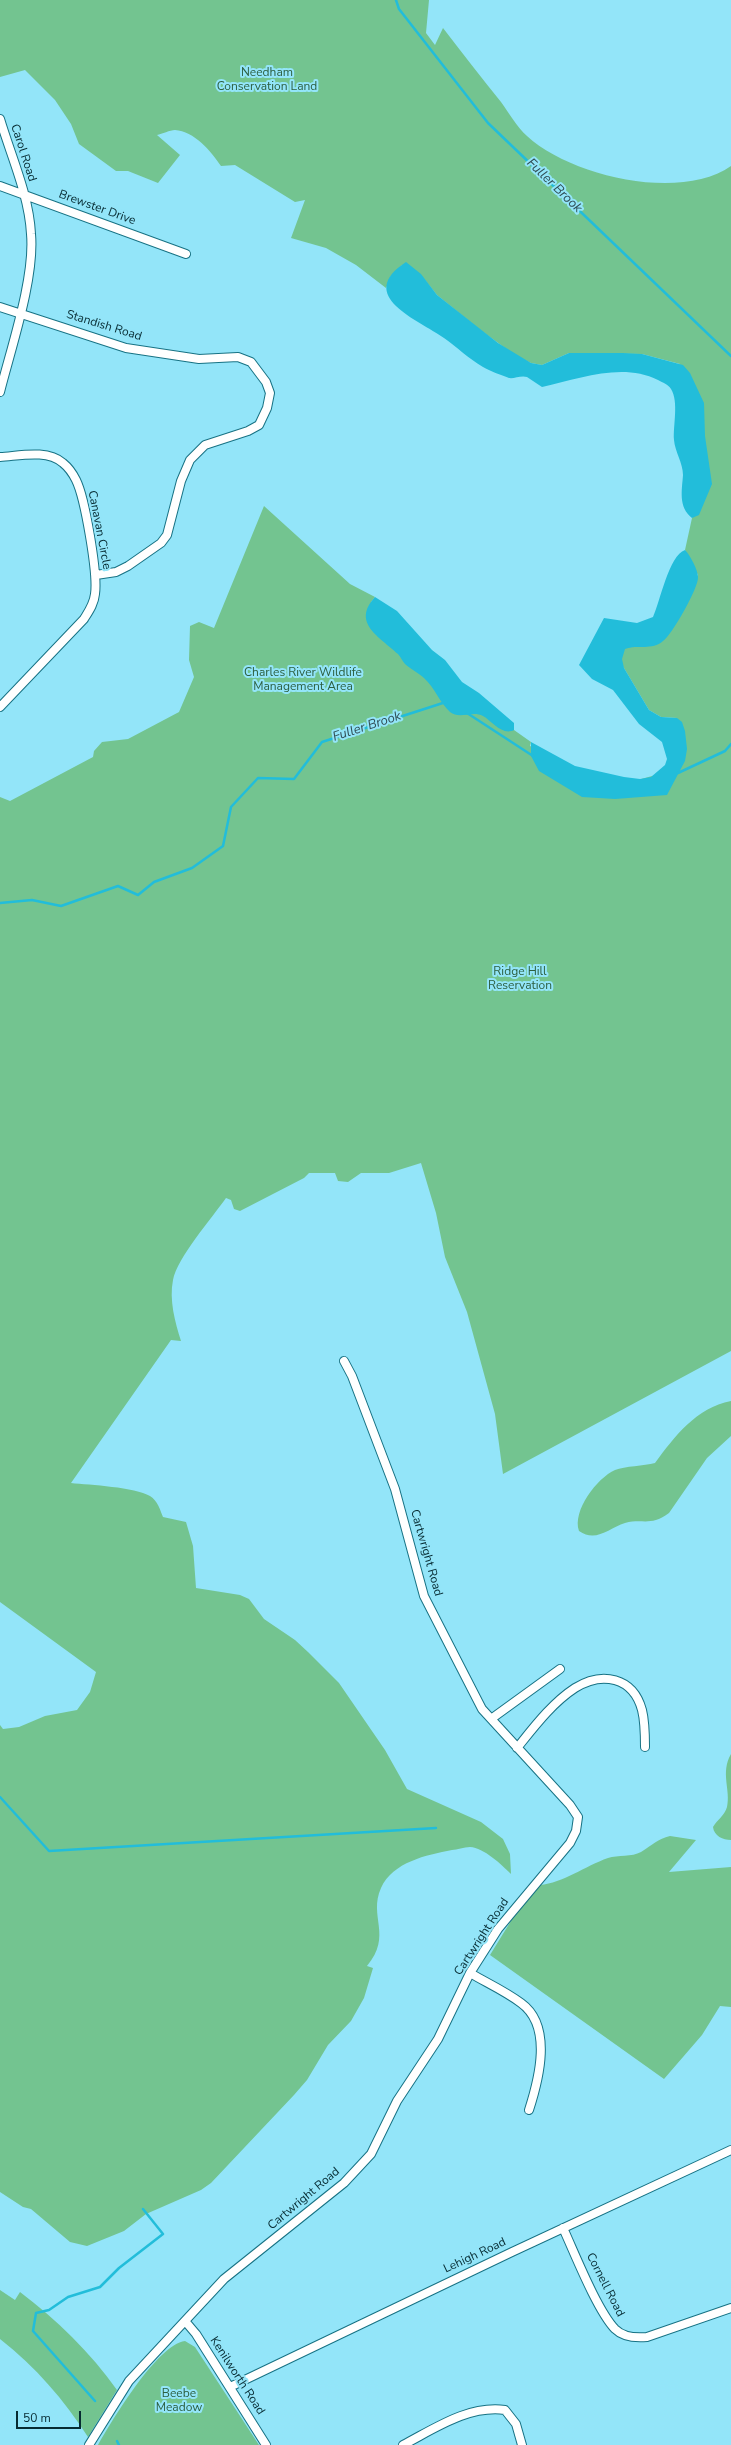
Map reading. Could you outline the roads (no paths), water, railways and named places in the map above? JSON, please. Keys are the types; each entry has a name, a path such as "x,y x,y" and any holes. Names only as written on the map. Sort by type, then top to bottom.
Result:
{"street":[{"name":"Carol Road","path":"0,119 28,210 31,241 31,260 0,392"},
{"name":"Brewster Drive","path":"0,186 186,254"},
{"name":"Standish Road","path":"0,307 19,315 39,318 126,348 199,359 238,358 251,362 258,369 266,382 270,393 267,408 259,425 248,431 205,445 190,460 181,481 167,536 161,543 128,566 116,572 96,575"},
{"name":"Canavan Circle","path":"0,457 36,455 53,457 63,463 70,471 76,481 82,503 96,575 93,604 84,619 0,707"},
{"name":"Cartwright Road","path":"89,2445 124,2388 224,2279 344,2182 371,2154 397,2101 438,2040 470,1973 512,1910 570,1843 576,1831 578,1816 482,1709 424,1596 395,1489 352,1376 344,1361"},
{"path":"491,1719 560,1669"},
{"path":"518,1748 540,1720 574,1689 606,1677 620,1682 634,1691 645,1722 645,1747"},
{"path":"470,1973 522,2003 537,2027 540,2044 538,2077 529,2110"},
{"name":"Lehigh Road","path":"230,2387 563,2228 731,2150"},
{"name":"Cornell Road","path":"563,2228 604,2314 616,2330 632,2338 646,2337 731,2308"},
{"name":"Kenilworth Road","path":"185,2321 230,2387 266,2445"},
{"path":"403,2445 467,2413 489,2408 505,2410 516,2424 522,2445"}],"water":[{"path":"406,262 421,274 437,295 498,343 531,363 542,365 569,353 623,353 642,354 683,365 690,373 704,403 705,436 712,484 699,515 692,518 688,514 683,504 683,471 674,440 675,400 671,389 668,386 658,380 644,375 630,372 615,372 542,387 527,377 522,376 509,378 489,370 396,306 389,296 386,286 392,274"},
{"path":"685,550 697,571 698,577 694,590 684,610 672,630 663,641 650,647 625,649 622,659 624,668 649,710 661,717 677,718 682,722 685,731 687,749 685,761 667,795 615,799 582,797 539,771 531,756 531,742 575,766 624,777 640,779 651,777 665,765 667,759 662,742 639,724 613,690 592,679 579,665 604,618 637,623 653,617 674,560"},
{"path":"375,597 397,611 432,650 445,660 462,682 479,693 514,723 514,730 501,730 479,714 458,715 450,712 428,682 422,676 409,668 398,654 371,629 367,622 366,614 368,606"}],"waterway":[{"name":"Fuller Brook","path":"396,0 399,9 488,123 731,356"},
{"name":"Fuller Brook","path":"0,903 32,900 61,906 118,886 138,895 154,882 192,868 223,846 231,807 258,778 294,779 322,742 446,702"},
{"name":"Fuller Brook","path":"467,713 533,756"},
{"name":"Fuller Brook","path":"678,773 725,751 731,744"},
{"path":"0,1797 49,1851 436,1828"},
{"path":"95,2401 33,2331 36,2313 49,2310 68,2297 100,2287 119,2268 163,2234 143,2209"},
{"path":"117,2441 119,2445"}],"park label":[{"name":"Needham Conservation Land","path":"267,80"},
{"name":"Charles River Wildlife Management Area","path":"303,680"},
{"name":"Ridge Hill Reservation","path":"520,979"},
{"name":"Beebe Meadow","path":"179,2401"}]}
